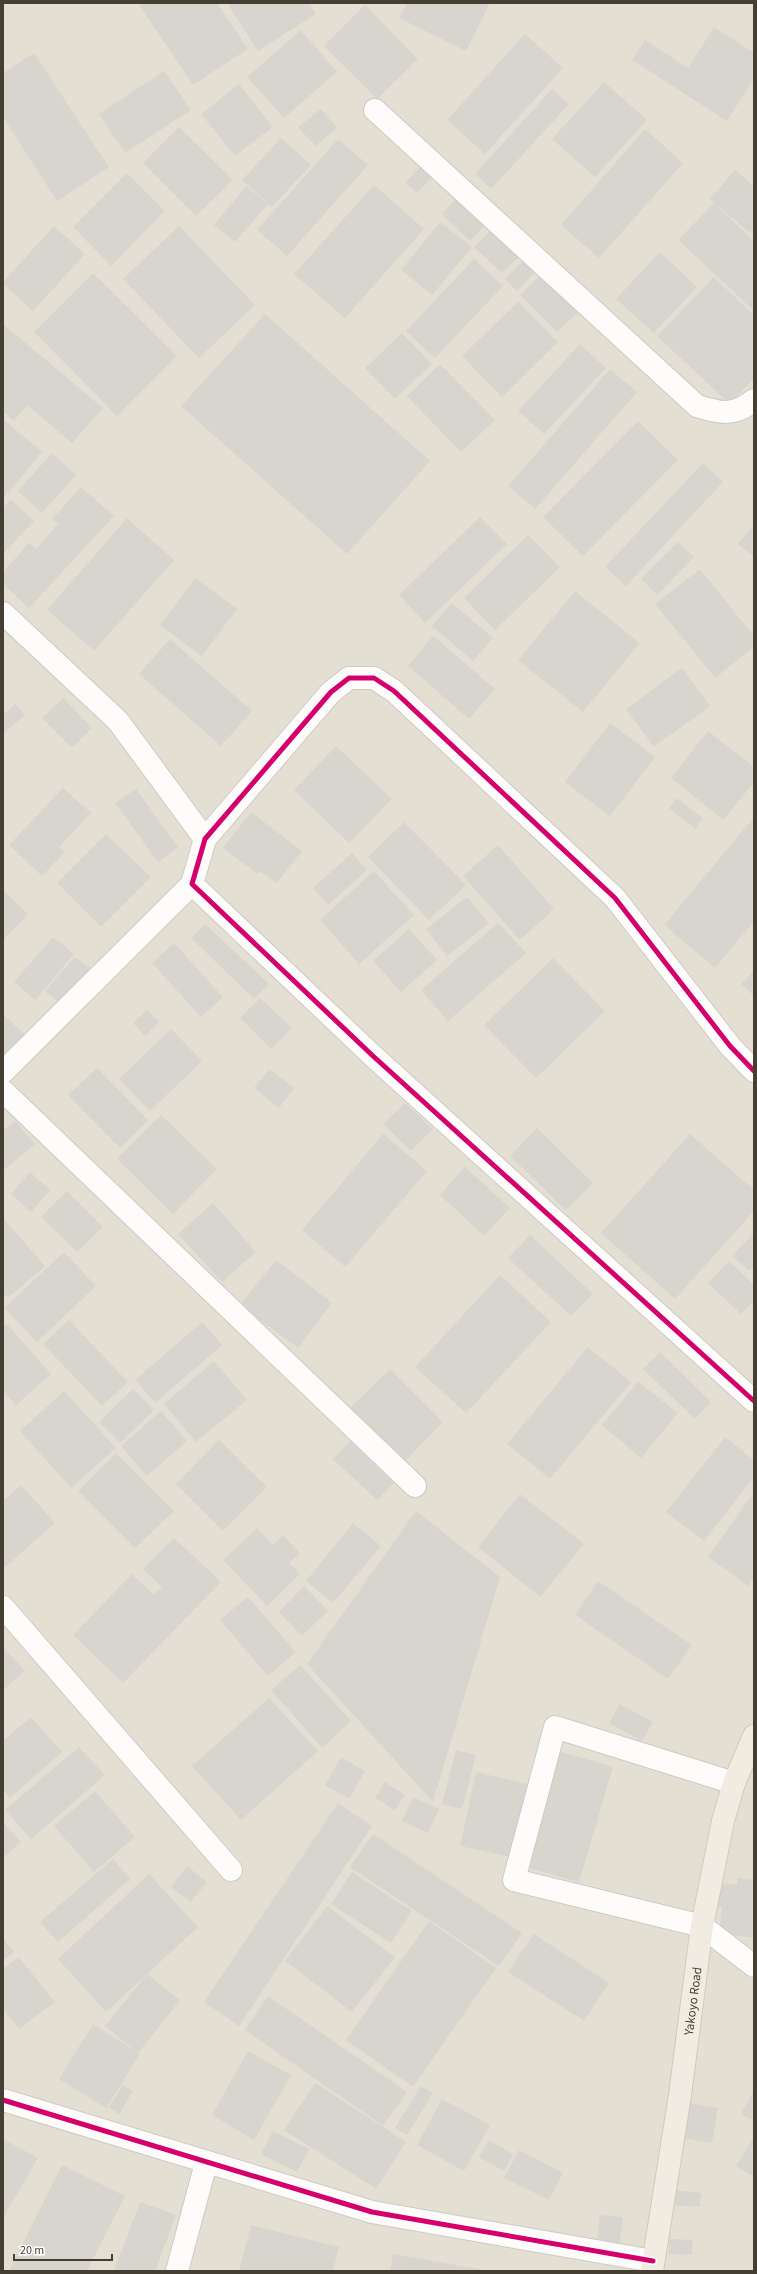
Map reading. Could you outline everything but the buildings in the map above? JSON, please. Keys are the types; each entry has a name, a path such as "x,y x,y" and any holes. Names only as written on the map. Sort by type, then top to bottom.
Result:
{"main road":[{"name":"Yakoyo Road","path":"653,2266 680,2095 702,1926 722,1821 734,1783 754,1736"}],"street":[{"path":"376,110 696,406 721,414 745,408 754,400"},
{"path":"3,613 118,721 205,839"},
{"path":"3,1072 192,884 205,839 331,692 349,678 374,678 394,691 615,898 730,1046 754,1071"},
{"path":"192,884 373,1056 754,1401"},
{"path":"3,1091 415,1486"},
{"path":"3,1607 231,1870"},
{"path":"734,1783 556,1727 514,1880 702,1926 754,1966"},
{"path":"3,2100 206,2163 372,2212 653,2266"},
{"path":"177,2271 206,2163"}],"shaded area":[{"path":"3,3 754,3 754,2271 3,2271"}],"cycle path":[{"path":"754,1071 730,1046 615,898 394,691 374,678 349,678 331,692 205,839 192,884 373,1056 754,1401"},
{"path":"3,2100 372,2212 653,2261"}]}
